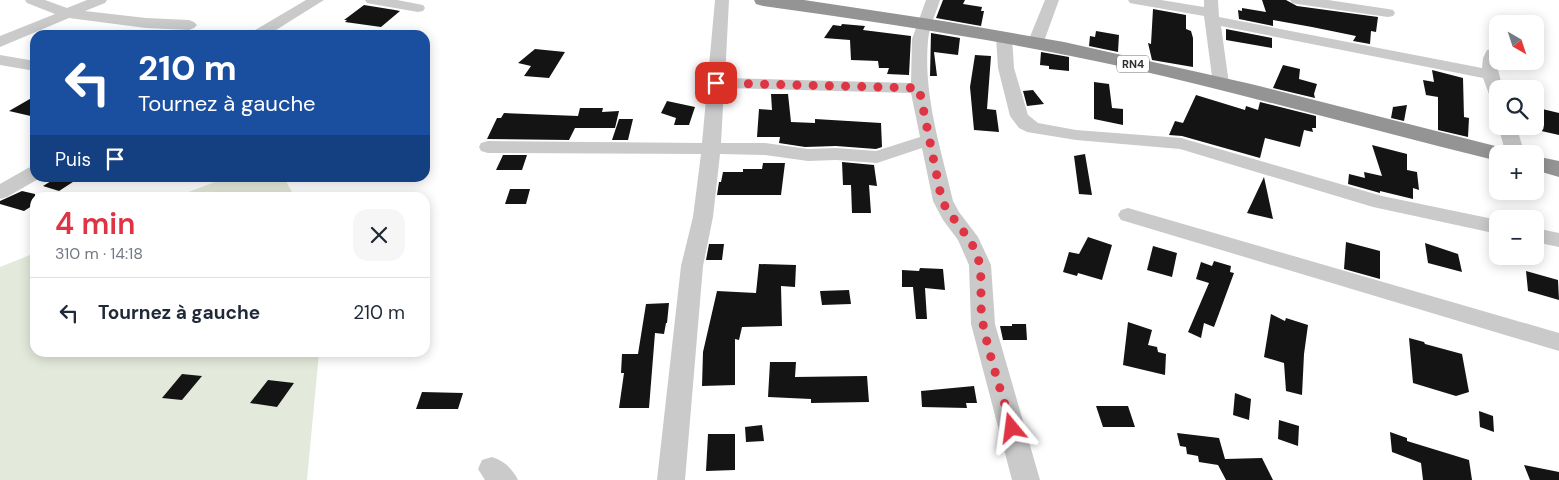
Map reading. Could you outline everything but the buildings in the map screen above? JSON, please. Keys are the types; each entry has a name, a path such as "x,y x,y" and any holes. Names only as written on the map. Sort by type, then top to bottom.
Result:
{"highway":[{"name":"RN4","path":"763,0 864,13 1004,37 1221,84 1489,152"},
{"path":"1544,165 1559,169"}],"street":[{"path":"32,0 69,14 146,23 189,25"},
{"path":"0,42 100,0"},
{"path":"266,30 317,0"},
{"path":"372,0 418,8"},
{"path":"671,480 692,266 703,217 711,149 722,0"},
{"path":"933,0 920,39 919,88 929,140 942,201 976,253 980,265 983,324 1026,480"},
{"path":"1035,44 1052,0"},
{"path":"1134,0 1211,11 1490,74"},
{"path":"1297,0 1388,13"},
{"path":"1211,11 1221,84"},
{"path":"1004,37 1006,68 1017,111 1025,124 1033,128 1076,135 1181,144 1380,202 1489,225"},
{"path":"0,60 30,65"},
{"path":"1490,70 1492,80"},
{"path":"716,83 919,88"},
{"path":"488,147 765,149 808,155 836,154 877,157 929,140"},
{"path":"0,193 30,175"},
{"path":"1128,216 1559,342"},
{"path":"1544,237 1559,240"}],"green space":[{"path":"215,182 286,182 292,192 188,192"},
{"path":"30,255 30,357 319,357 307,480 0,480 0,267"}],"route":[{"path":"716,83 919,88 942,201 976,253 980,265 983,324 1012,428"}]}
